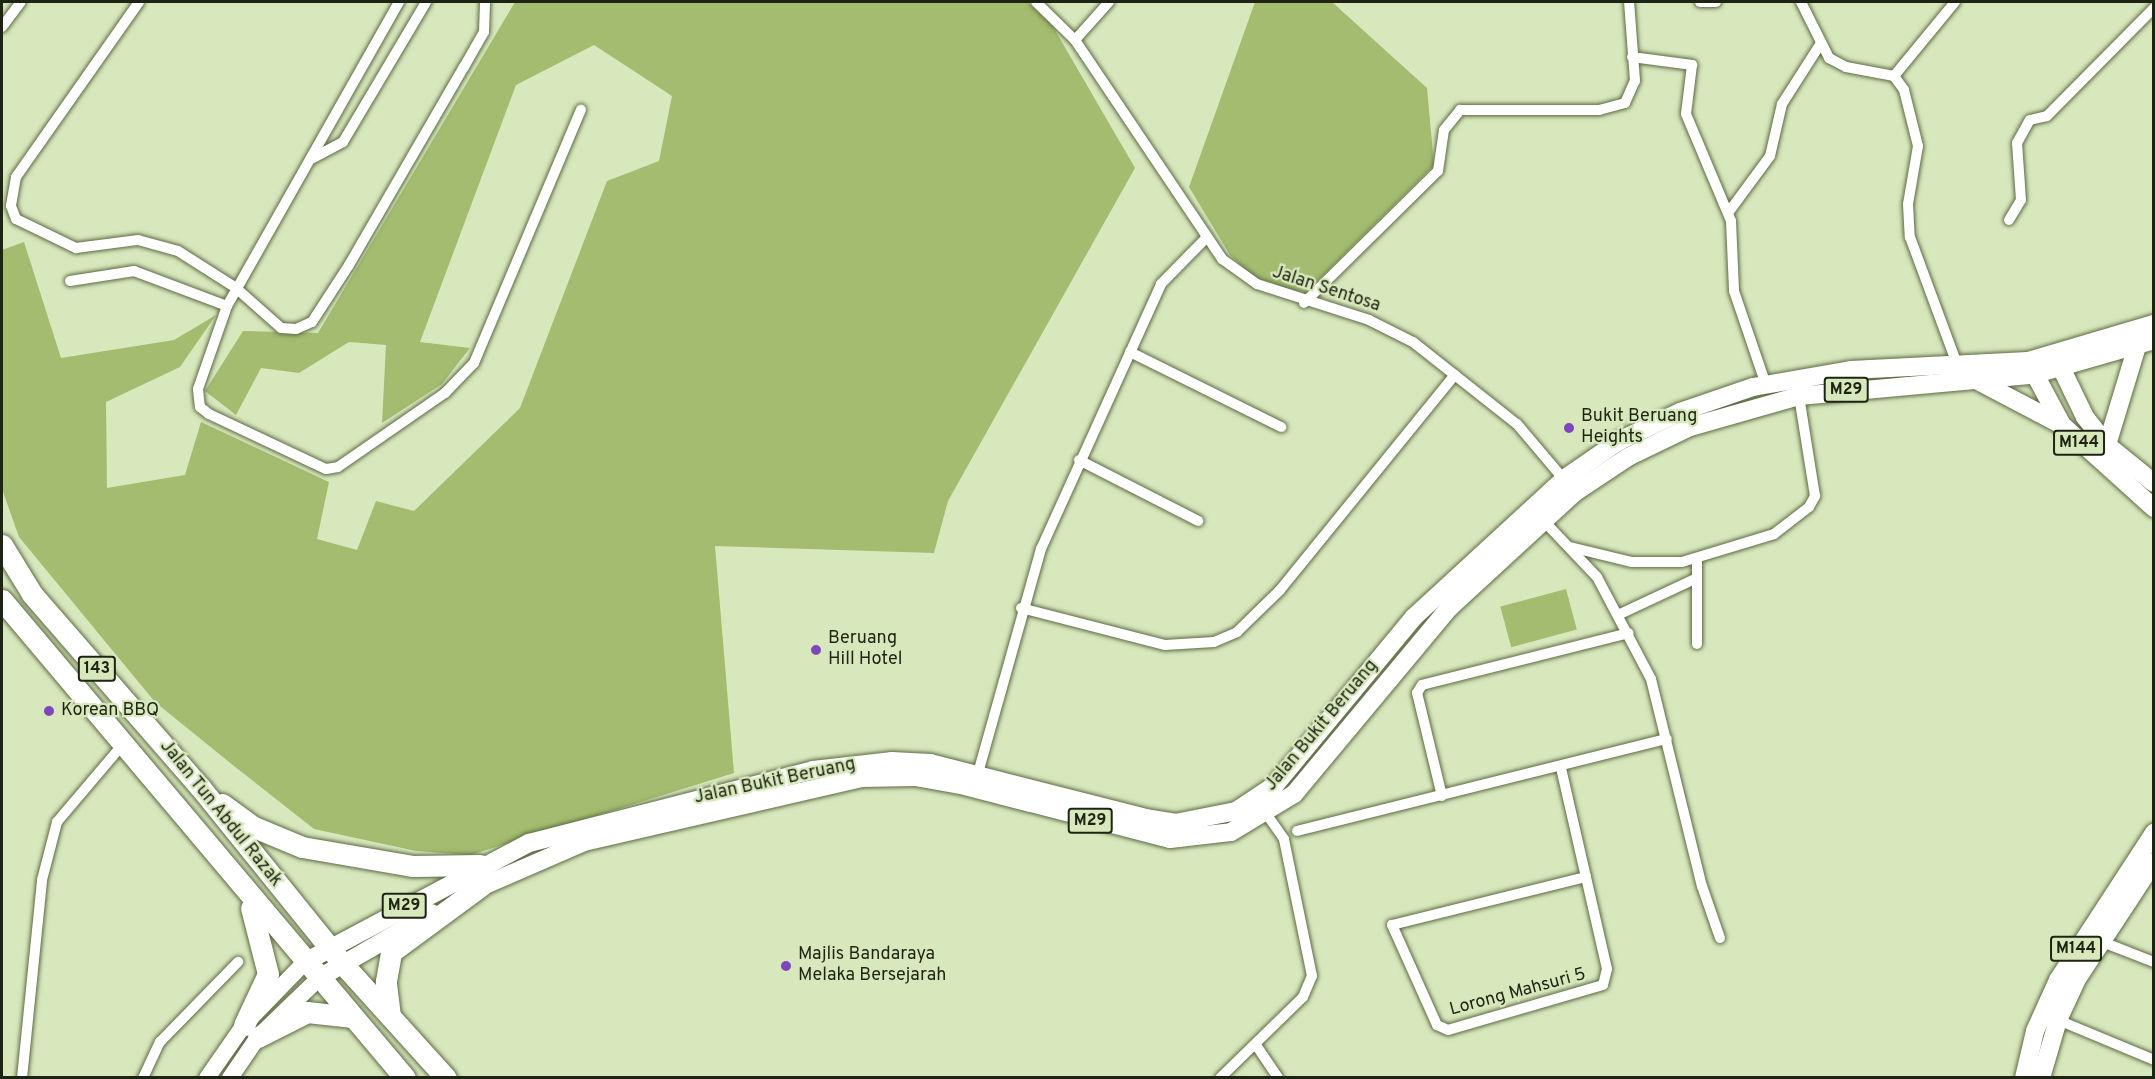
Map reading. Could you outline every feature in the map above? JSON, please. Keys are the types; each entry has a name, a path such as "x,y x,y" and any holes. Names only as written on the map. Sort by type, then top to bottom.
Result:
{"highway":[{"name":"Jalan Tun Abdul Razak","path":"2,545 32,594 200,788 328,947 446,1077"},
{"name":"Jalan Tun Abdul Razak","path":"2,600 10,616 124,743 246,895 405,1077"},
{"path":"200,788 255,827 302,847 481,875"},
{"path":"390,1016 386,981 391,952 481,875"},
{"path":"246,895 268,974 251,1031"},
{"path":"251,1031 307,1012 353,1017"}],"main road":[{"name":"Jalan Bukit Beruang","path":"2057,362 2154,324"},
{"name":"Jalan Bukit Beruang","path":"1569,486 1690,427 1799,396 1980,382 2030,368 2145,343"},
{"path":"2107,446 2145,343"},
{"name":"M144","path":"2057,362 2107,446 2154,483"},
{"name":"Jalan Bukit Beruang","path":"312,970 328,947 481,875 570,829 813,770 892,761 978,773 1175,822 1209,819 1250,804 1275,784 1414,617 1619,441 1680,412 1766,385 1851,370 2030,368"},
{"name":"M144","path":"2030,368 2062,425 2154,508"},
{"path":"1980,382 2062,425"},
{"name":"Jalan Bukit Beruang","path":"312,970 342,963 481,875 584,842 861,778 915,777 961,785 1170,839 1231,831 1267,815 1294,794 1448,609 1537,513"},
{"name":"M144","path":"2024,1077 2035,1031 2058,980 2154,833"},
{"name":"M144","path":"2041,1077 2058,1020 2100,941 2154,862"},
{"path":"207,1077 312,970"},
{"path":"230,1077 251,1031"}],"street":[{"path":"2,27 21,2"},
{"path":"139,2 16,177 14,213 36,231 76,248 154,243 236,288 280,327 296,329 312,322 484,32 485,2"},
{"path":"399,2 313,158 227,306 198,389 200,407 314,465 338,467 422,411 474,363 581,110"},
{"path":"313,158 343,142 426,2"},
{"name":"Jalan Sentosa","path":"1036,2 1075,40 1205,238 1238,273 1304,303 1390,328 1518,424 1569,486"},
{"path":"1075,40 1109,2"},
{"path":"1304,303 1438,171 1449,117 1460,110 1617,107 1632,96 1629,2"},
{"path":"1700,2 1716,2"},
{"path":"1801,2 1829,58 1846,67 1894,76 1904,90 1918,147 1908,204 1910,237 1958,368"},
{"path":"1894,76 1955,2"},
{"path":"2009,220 2021,200 2017,143 2030,120 2047,116 2154,8"},
{"path":"1728,213 1770,156 1782,104 1821,43"},
{"path":"1632,57 1692,65 1686,114 1728,213 1734,291 1766,385"},
{"path":"978,773 1021,608 1079,460 1165,277 1205,238"},
{"path":"70,281 134,271 227,306"},
{"path":"1130,352 1281,427"},
{"path":"1021,608 1165,645 1214,642 1237,632 1280,590 1455,375"},
{"path":"1570,547 1632,562 1697,558 1774,534 1812,502 1799,396"},
{"path":"1079,460 1198,521"},
{"path":"1537,513 1570,547 1620,614 1651,679 1720,938"},
{"path":"1697,558 1697,644"},
{"path":"1620,614 1697,578"},
{"path":"1442,796 1417,693 1422,685 1629,633"},
{"path":"1297,831 1561,768 1667,739"},
{"path":"22,1077 42,880 57,822 124,743"},
{"name":"Lorong Mahsuri 5","path":"1561,768 1586,877 1607,969 1603,985 1448,1030 1433,1019 1392,925 1586,877"},
{"path":"1220,1077 1256,1045 1303,997 1312,976 1284,839 1267,815"},
{"path":"2100,941 2154,962"},
{"path":"143,1077 160,1042 238,962"},
{"path":"2058,1020 2154,1060"},
{"path":"1256,1045 1278,1077"}],"green space":[{"path":"515,2 1027,2 1052,25 1135,168 948,501 934,553 715,546 734,773 470,855 416,851 314,829 234,766 155,702 19,537 2,489 2,250 24,242 61,358 174,340 216,315 180,367 106,402 107,488 185,475 201,422 329,482 317,539 357,550 376,501 414,511 520,408 607,181 659,161 672,96 594,45 516,85 420,342 470,348 442,384 382,423 386,345 349,342 299,373 261,368 236,415 205,391 243,331 318,333"},
{"path":"1255,2 1332,2 1427,88 1434,165 1305,293 1259,282 1230,255 1189,187"},
{"path":"1566,589 1577,630 1511,647 1500,607"}],"place":[{"name":"Bukit Beruang Heights","path":"1569,428"},
{"name":"Beruang Hill Hotel","path":"816,650"},
{"name":"Korean BBQ","path":"49,711"},
{"name":"Majlis Bandaraya Melaka Bersejarah","path":"786,966"}]}
